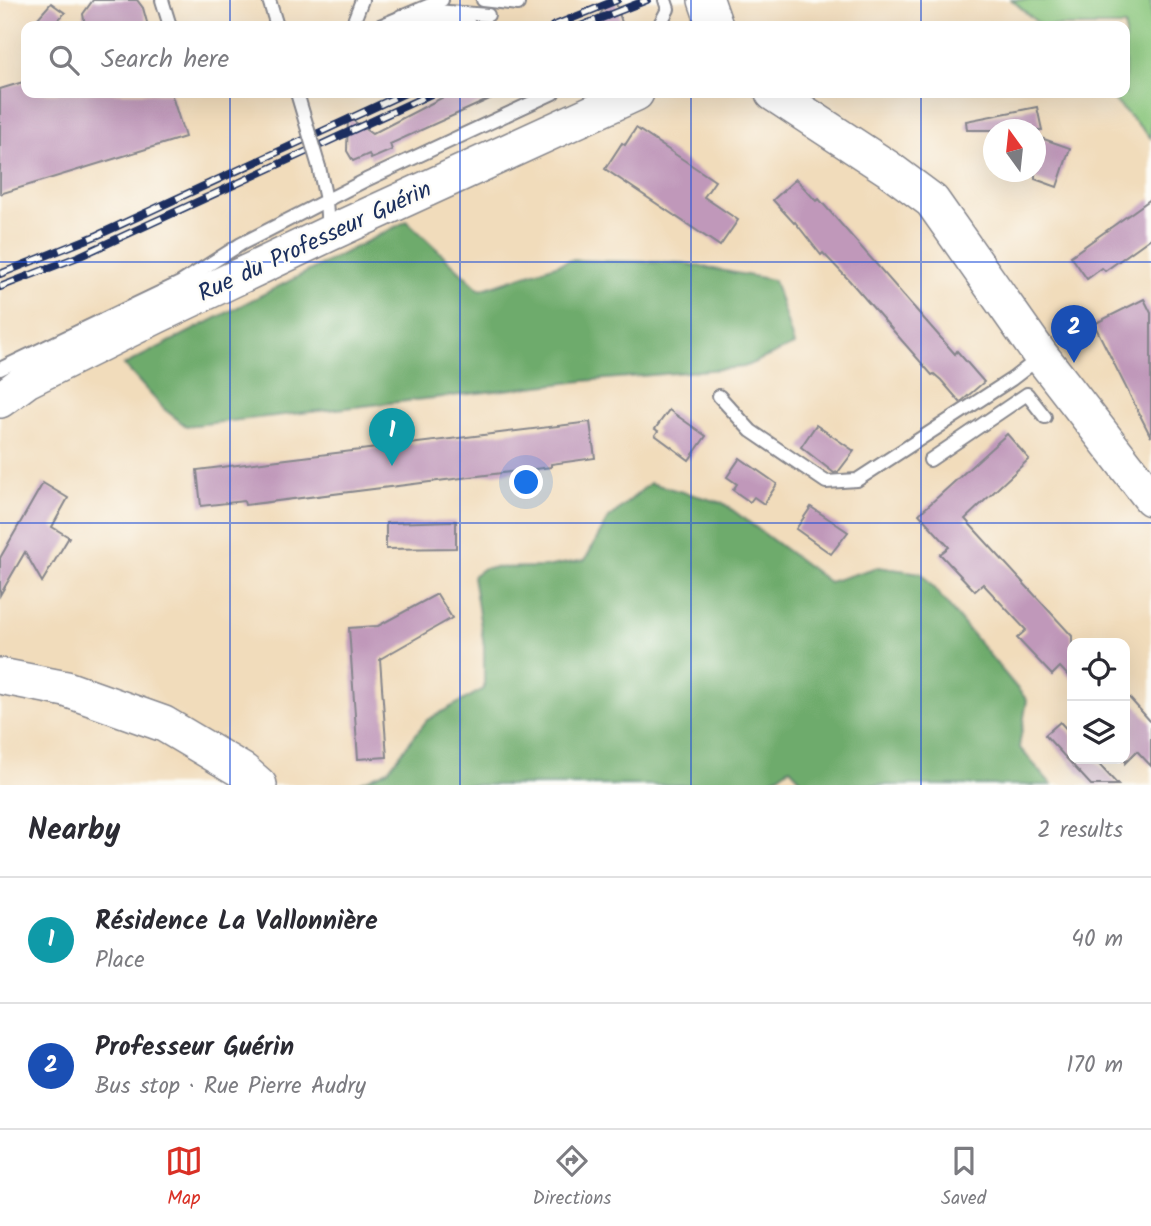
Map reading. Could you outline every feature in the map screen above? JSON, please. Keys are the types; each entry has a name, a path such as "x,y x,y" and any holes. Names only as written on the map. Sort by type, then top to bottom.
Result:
{"main road":[{"name":"Rue du Professeur Guérin","path":"0,400 27,380 156,316 327,217 620,98"},
{"path":"781,98 889,169 932,201 1041,356 1151,498"},
{"path":"0,676 66,689 164,724 243,771 259,785"}],"lane":[{"path":"162,0 168,21"},
{"path":"268,0 274,21"},
{"path":"354,21 362,0"},
{"path":"390,21 442,0"},
{"path":"483,0 519,4"},
{"path":"662,21 668,9 665,0"},
{"path":"421,10 488,15"},
{"path":"401,16 444,21"},
{"path":"298,98 319,167 327,217"},
{"path":"0,369 180,283 242,244 327,217 453,138 542,98"},
{"path":"719,396 751,431 826,482 857,480 1000,387 1041,356"},
{"path":"930,460 1027,394 1045,417"}],"green space":[{"path":"1012,0 1151,0 1151,138 1112,98 1130,98 1130,21 1035,21"},
{"path":"407,221 480,290 571,260 682,263 774,280 794,345 744,367 583,381 186,426 164,409 124,365"},
{"path":"650,483 723,503 829,582 878,567 921,573 1027,700 1019,747 1052,785 806,785 790,768 763,785 355,785 388,770 427,720 484,689 484,646 473,576 484,568 545,567 585,560 608,519"}],"building":[{"path":"93,0 137,0 143,8 147,21 84,21 83,14"},
{"path":"610,0 615,0 621,21 595,21"},
{"path":"51,3 65,13 57,21 35,21"},
{"path":"21,83 21,98 173,98 185,137 0,194 0,89"},
{"path":"441,98 492,98 390,144 392,150 371,159 369,154 353,161 347,151 348,117 372,134"},
{"path":"1037,107 1040,119 983,119 983,130 967,130 966,121"},
{"path":"636,128 715,181 704,197 738,220 720,246 605,169 622,143 625,145"},
{"path":"1046,140 1070,148 1057,187 1043,182 1046,182"},
{"path":"796,179 816,201 819,199 955,354 957,351 984,382 962,401 960,402 941,380 932,375 848,279 823,253 821,255 795,222 773,200"},
{"path":"1151,199 1151,238 1105,271 1102,268 1087,279 1071,256"},
{"path":"1144,299 1151,313 1151,437 1094,324"},
{"path":"669,410 706,436 689,460 655,435 658,431 655,429"},
{"path":"590,422 595,458 551,464 551,467 245,505 244,501 201,506 197,470"},
{"path":"816,425 854,451 838,472 834,473 801,447"},
{"path":"1007,434 1029,459 965,519 1072,636 1067,638 1067,675 1060,667 1052,675 1017,638 1026,630 983,584 975,591 940,554 949,547 919,514"},
{"path":"740,458 777,484 764,504 754,497 750,502 733,490 737,484 727,477"},
{"path":"43,483 68,498 52,527 69,537 42,582 25,552 0,595 0,558"},
{"path":"811,507 848,532 831,554 796,529"},
{"path":"456,521 456,548 386,549 386,523"},
{"path":"437,594 452,618 380,659 387,757 358,759 349,628 378,626"},
{"path":"1130,699 1151,722 1151,766 1137,751 1130,758"},
{"path":"1060,722 1067,730 1067,759 1045,735"},
{"path":"1072,764 1099,764 1118,785 1091,785"}],"railway":[{"path":"565,21 617,0"},
{"path":"594,21 647,0"},
{"path":"0,274 98,235 394,98"},
{"path":"0,287 80,256 422,98"}],"place":[{"name":"Professeur Guérin","path":"1074,363"},
{"name":"Résidence La Vallonnière","path":"392,466"}]}
